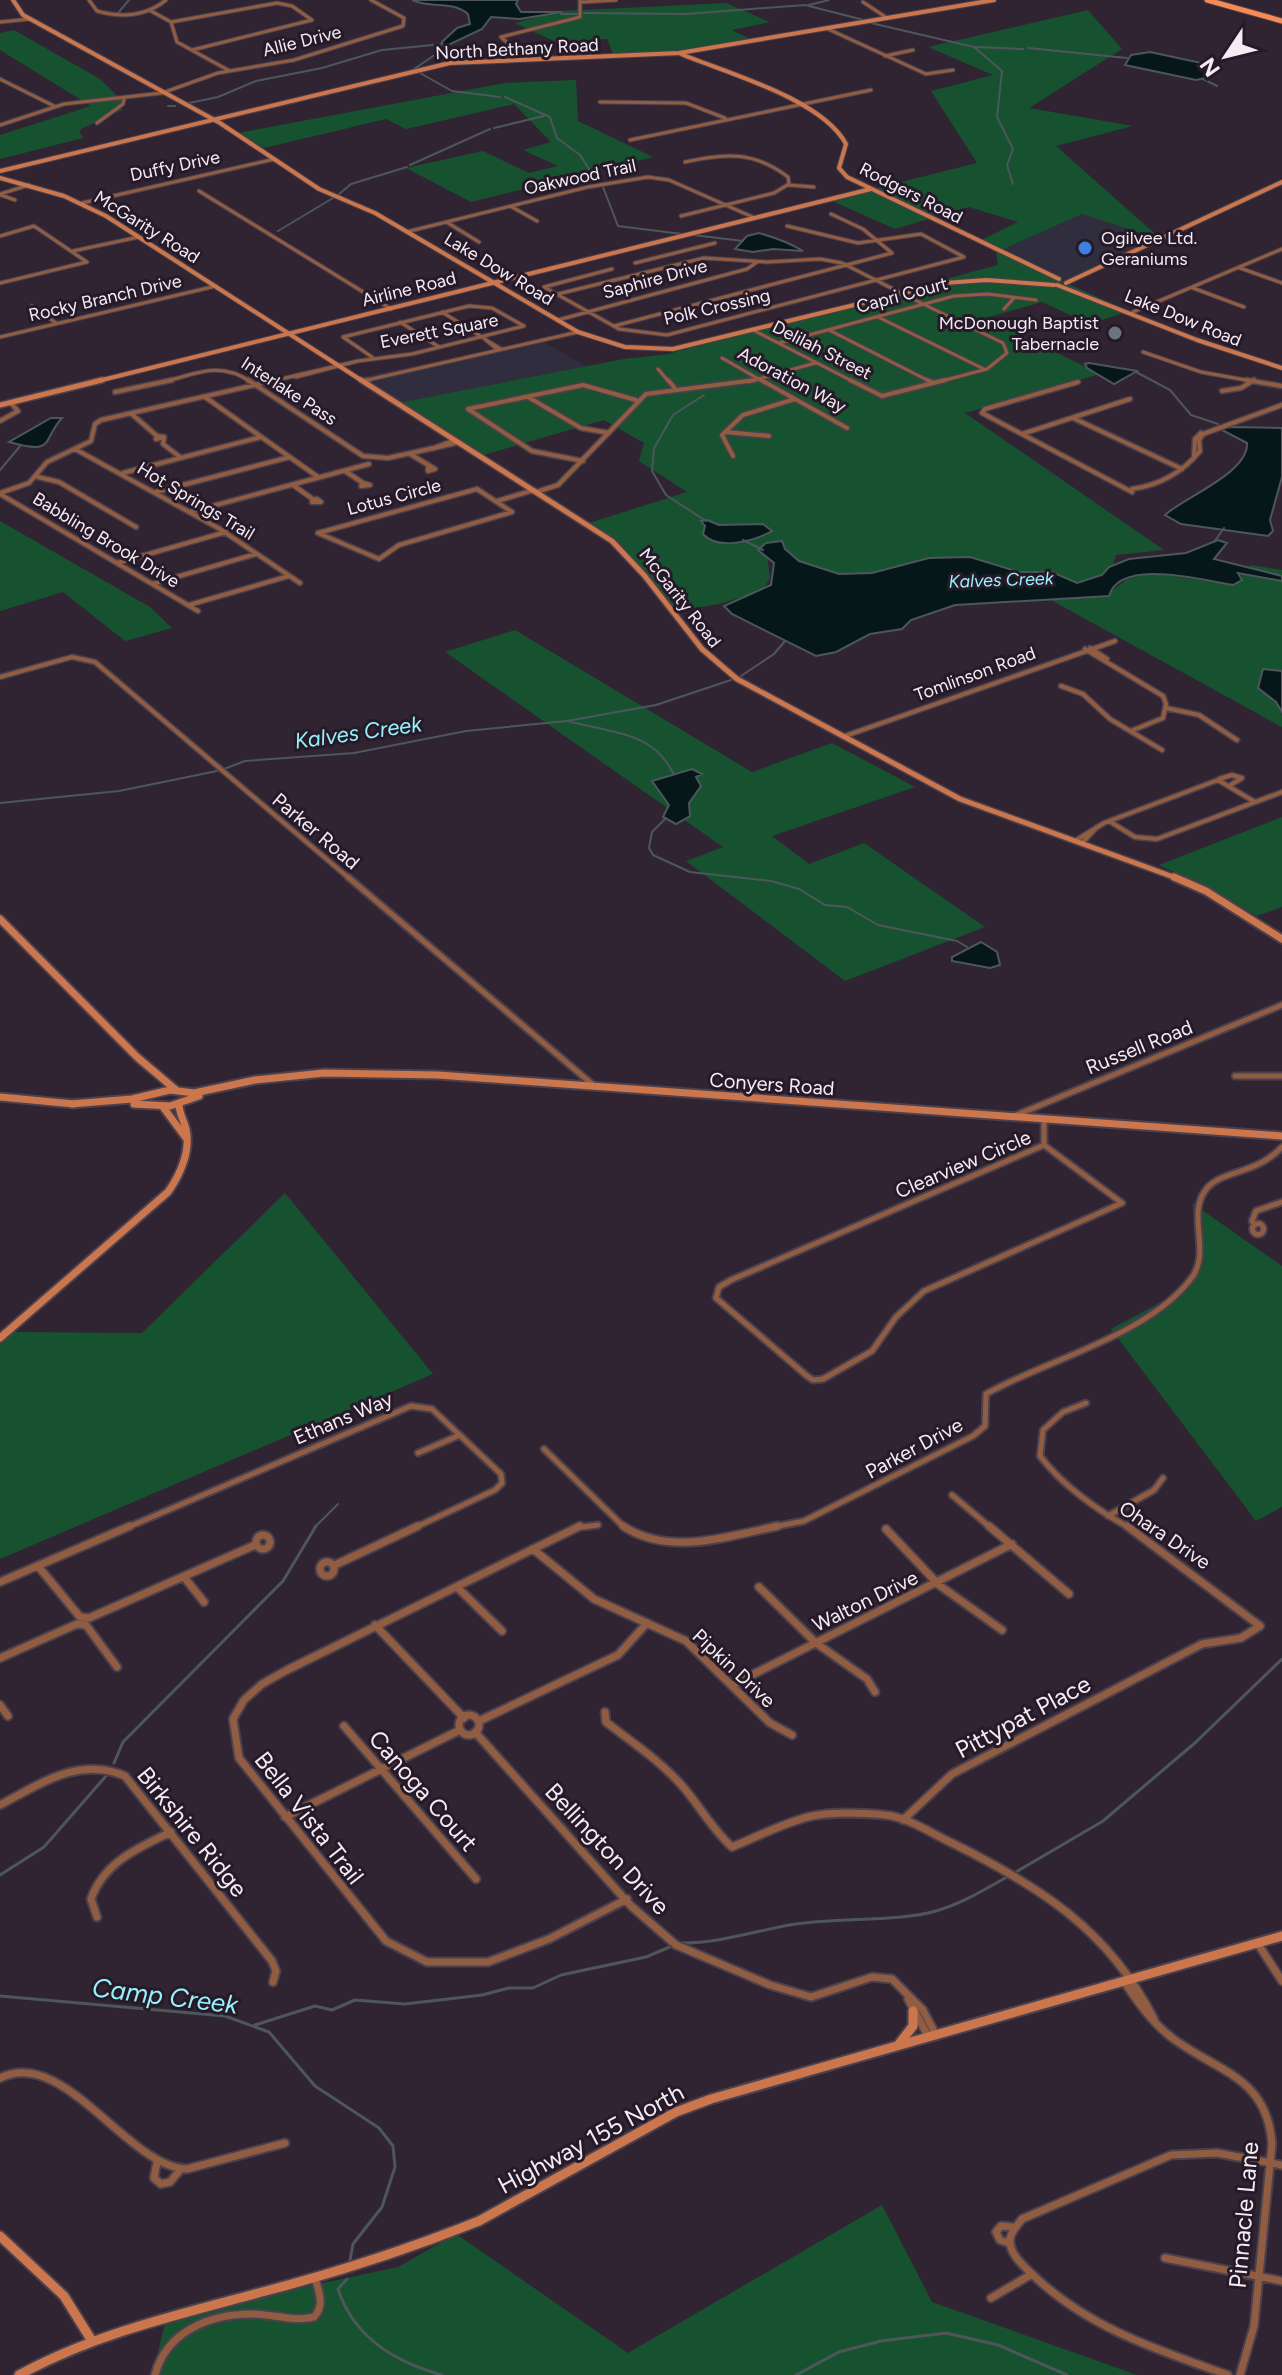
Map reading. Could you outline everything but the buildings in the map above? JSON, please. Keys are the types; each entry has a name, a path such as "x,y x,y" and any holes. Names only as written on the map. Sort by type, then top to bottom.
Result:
{"main road":[{"path":"1207,0 1282,21"}],"street":[{"name":"Lake Dow Road","path":"13,0 18,11 30,19 213,119 319,189 375,213 578,332 611,345 656,350 753,330 899,293 971,280 1025,285 1058,282 1229,353 1282,368"},
{"path":"89,0 97,11 106,14 151,11 166,0"},
{"name":"Allie Drive","path":"0,125 55,106 162,93 229,70 294,60 403,26 404,18 384,10 371,0"},
{"path":"528,59 501,37 580,17 581,1 616,0"},
{"name":"North Bethany Road","path":"0,171 434,66 679,53 994,0"},
{"path":"863,2 888,19"},
{"path":"151,11 171,22 277,3 292,6 312,20 192,50"},
{"path":"0,22 30,19"},
{"path":"171,22 173,38 229,70"},
{"path":"828,29 929,75 953,70"},
{"path":"884,56 913,50"},
{"name":"Rodgers Road","path":"679,53 801,105 823,118 846,145 839,168 847,177 1058,282"},
{"path":"0,79 55,106"},
{"path":"630,140 871,90"},
{"path":"97,123 123,104 124,99"},
{"path":"600,102 626,105 684,102 726,118"},
{"path":"685,162 742,152 780,170 788,177 788,185"},
{"name":"Duffy Drive","path":"82,203 275,159"},
{"name":"Oakwood Trail","path":"406,232 588,187 648,177 669,180 755,218"},
{"name":"McGarity Road","path":"0,178 82,203 536,491 628,554 715,665 960,799 1198,887 1282,939"},
{"path":"1058,282 1084,275 1282,182"},
{"path":"0,194 29,185"},
{"path":"681,216 781,191 788,185 814,187"},
{"name":"Airline Road","path":"0,405 871,189"},
{"path":"199,191 391,309"},
{"path":"0,194 15,200"},
{"path":"511,207 537,221"},
{"path":"613,327 892,253 879,241 831,214"},
{"path":"447,223 479,242"},
{"path":"0,236 32,226 87,264 0,283"},
{"path":"787,226 851,242 879,241"},
{"name":"Polk Crossing","path":"557,295 613,327 643,334 679,333 880,282 964,257 921,234 879,241"},
{"path":"72,251 139,237"},
{"path":"635,263 715,243"},
{"path":"696,248 708,258"},
{"path":"1133,312 1282,249"},
{"path":"653,258 669,266"},
{"path":"612,269 544,286 557,295 708,258 757,262 820,259 848,265 1007,347 1007,353 985,369 877,316"},
{"name":"Saphire Drive","path":"558,320 747,269 757,262"},
{"path":"1239,268 1282,283"},
{"path":"584,276 599,284"},
{"name":"Rocky Branch Drive","path":"0,337 216,286"},
{"path":"1192,287 1244,307"},
{"name":"Capri Court","path":"778,343 922,303 971,294 1036,300"},
{"path":"1004,309 1014,297"},
{"path":"32,306 57,324"},
{"name":"Everett Square","path":"75,449 93,439 98,422 372,357 484,339 524,326 487,307 441,312 343,337 372,357"},
{"path":"441,312 500,350"},
{"path":"399,322 440,347"},
{"name":"Delilah Street","path":"753,330 882,396 985,369"},
{"path":"828,330 935,384"},
{"path":"363,381 578,332"},
{"path":"1143,352 1201,372 1282,386"},
{"name":"Adoration Way","path":"722,358 847,428"},
{"path":"498,502 558,485 646,394 674,388 736,385 816,363"},
{"name":"Interlake Pass","path":"125,390 215,369 236,371 359,454 373,460"},
{"path":"658,369 674,388"},
{"path":"1222,391 1241,388 1255,379"},
{"path":"1078,382 985,409 982,413 1132,491 1182,469 1200,452 1199,440 1203,434 1282,403"},
{"path":"583,461 532,451 468,409 590,385 614,396 637,400"},
{"path":"527,396 581,428 610,434"},
{"path":"205,397 319,477"},
{"path":"733,456 723,438 724,432 743,415 796,399"},
{"path":"1021,434 1130,399"},
{"path":"0,421 18,411 10,402"},
{"path":"133,415 157,436 156,439 164,438 163,444 181,458"},
{"path":"1073,418 1182,469"},
{"path":"724,432 769,436"},
{"path":"122,473 261,437"},
{"path":"190,512 345,471 373,460 457,441"},
{"path":"0,493 37,477 46,463 75,449"},
{"name":"Hot Springs Trail","path":"75,449 226,532 300,583"},
{"path":"410,454 428,468"},
{"path":"156,492 290,457"},
{"path":"345,471 363,483"},
{"path":"37,477 60,483 136,527"},
{"path":"293,485 314,500"},
{"name":"Lotus Circle","path":"477,489 498,502 512,512 399,545 379,559 318,533 477,489"},
{"name":"Babbling Brook Drive","path":"0,493 198,611"},
{"path":"116,563 226,532"},
{"path":"152,584 257,554"},
{"path":"188,606 289,576"},
{"name":"Tomlinson Road","path":"845,736 1115,641"},
{"path":"1088,649 1163,696 1166,708 1158,721 1131,731"},
{"name":"Parker Road","path":"0,677 67,658 79,657 95,662 594,1086"},
{"path":"1061,686 1083,694 1102,713 1162,750"},
{"path":"1166,708 1199,715 1237,740"},
{"path":"1078,842 1108,821 1232,775 1242,778 1229,786"},
{"path":"1218,780 1255,802"},
{"path":"1108,821 1137,838 1155,839 1282,792"},
{"path":"0,919 180,1097 186,1138 183,1167 168,1192 0,1338"},
{"name":"Russell Road","path":"1009,1118 1282,1005"},
{"path":"137,1057 157,1080 159,1104 186,1138"},
{"name":"Conyers Road","path":"180,1097 259,1081 324,1073 438,1075 1282,1136"},
{"path":"1235,1076 1282,1076"},
{"path":"71,1104 160,1093 180,1097"},
{"path":"0,1097 71,1104 159,1104 180,1097"},
{"path":"1044,1120 1044,1145"},
{"name":"Clearview Circle","path":"1044,1145 1122,1203 924,1291 896,1317 872,1351 823,1379 813,1380 807,1376 716,1298 719,1287 731,1280 1044,1145"},
{"name":"Parker Drive","path":"544,1449 625,1528 646,1538 689,1544 765,1532 804,1521 973,1436 985,1426 986,1394 1048,1367 1163,1303 1191,1278 1199,1265 1202,1247 1196,1217 1205,1191 1215,1182 1257,1167 1282,1147"},
{"path":"1255,1225 1252,1221 1256,1211 1282,1202"},
{"name":"Ohara Drive","path":"1086,1403 1048,1422 1040,1456 1049,1468 1108,1516 1143,1535 1260,1626 1241,1638 1202,1644 1170,1660"},
{"name":"Ethans Way","path":"0,1582 411,1406 432,1409 501,1474 500,1485 335,1565"},
{"path":"418,1453 460,1435"},
{"path":"1108,1516 1154,1490 1163,1478"},
{"path":"952,1495 1069,1594"},
{"name":"Bella Vista Trail","path":"598,1525 580,1526 375,1625 262,1684 244,1700 233,1719 239,1758 285,1817 386,1941 427,1962 488,1962 549,1939 627,1899"},
{"path":"886,1529 905,1554 936,1584 969,1611 1002,1630"},
{"name":"Walton Drive","path":"732,1685 1012,1544"},
{"path":"0,1658 78,1620 88,1622 255,1545"},
{"name":"Pipkin Drive","path":"533,1549 594,1599 686,1641 770,1723 792,1735"},
{"path":"38,1566 78,1620"},
{"path":"184,1577 204,1602"},
{"path":"456,1587 502,1631"},
{"path":"759,1587 816,1643 867,1679 875,1692"},
{"path":"88,1622 117,1667"},
{"path":"375,1625 464,1718 479,1721 618,1655 647,1623"},
{"name":"Pittypat Place","path":"903,1820 952,1774 1170,1660"},
{"path":"0,1705 8,1716"},
{"path":"605,1712 606,1722 661,1764 685,1789 713,1830 732,1847 812,1816 886,1815 903,1820"},
{"path":"460,1730 458,1723 464,1718"},
{"path":"285,1817 460,1730 475,1732 481,1726 479,1721"},
{"name":"Canoga Court","path":"344,1726 476,1879"},
{"name":"Bellington Drive","path":"475,1732 627,1899 676,1945 770,1985 811,1997 882,1977 892,1979 923,2010 932,2037"},
{"name":"Birkshire Ridge","path":"0,1805 69,1771 106,1768 129,1780 275,1966 273,1982"},
{"name":"Pinnacle Lane","path":"903,1820 1044,1894 1080,1923 1129,1981 1154,2019 1175,2040 1230,2070 1254,2091 1271,2126 1270,2163 1254,2326 1240,2375"},
{"path":"97,1917 91,1899 99,1881 126,1855 171,1832"},
{"name":"Highway 155 North","path":"19,2375 92,2341 391,2256 479,2221 676,2112 1282,1936"},
{"path":"1258,1943 1282,1981"},
{"path":"906,1994 913,2011 932,2037"},
{"path":"896,2047 910,2033 913,2011"},
{"path":"1,2076 12,2072 33,2075 77,2098 98,2110 157,2162 180,2170 285,2143"},
{"path":"1228,2375 1097,2325 1062,2303 1014,2254 1009,2243 1013,2227 1022,2219 1165,2157 1208,2153 1282,2165"},
{"path":"157,2162 154,2178 161,2184 170,2182 180,2170"},
{"path":"1009,2243 1000,2240 996,2232 1001,2226 1013,2227"},
{"path":"0,2236 50,2280 73,2307 92,2341"},
{"path":"1165,2258 1282,2281"},
{"path":"991,2298 1032,2274"},
{"path":"155,2375 164,2351 180,2335 253,2314 292,2322 317,2313 321,2301 315,2278"}],"shaded area":[{"path":"1082,214 1162,240 1065,284 996,252"},
{"path":"540,340 588,367 401,403 360,377"}],"green space":[{"path":"726,3 770,22 732,30 754,41 670,54 614,56 607,39 556,42 515,23 561,11"},
{"path":"1088,10 1122,49 1029,108 1133,126 1056,146 1162,240 1082,214 997,252 1129,311 1090,324 1042,302 986,318 1100,374 965,413 1164,550 1116,555 1113,565 1102,575 1077,583 1047,571 1019,572 970,557 929,558 872,573 839,574 799,561 785,549 767,555 770,578 762,591 719,604 675,611 618,543 589,523 687,492 639,461 644,443 604,420 480,456 398,403 624,359 668,354 998,265 996,252 977,242 1018,222 969,207 895,229 830,200 977,163 931,91 993,75 928,47"},
{"path":"14,30 100,79 121,100 122,110 79,130 83,138 0,159 0,135 91,106 0,50 0,33"},
{"path":"576,80 578,121 653,157 471,202 406,168 483,151 529,173 558,166 523,150 551,142 514,104 406,129 386,119 264,148 238,133 505,83"},
{"path":"0,521 150,607 172,628 125,641 63,592 0,611"},
{"path":"1251,565 1282,570 1282,727 1049,599 1104,597 1126,580 1150,573 1233,585 1242,580 1242,573"},
{"path":"515,630 752,772 832,743 915,787 772,836 809,864 864,843 985,927 845,981 686,861 723,847 445,652"},
{"path":"1282,817 1282,907 1257,916 1215,891 1159,865"},
{"path":"285,1193 433,1374 0,1559 0,1340 9,1332 142,1333"},
{"path":"1192,1203 1282,1266 1282,1507 1256,1521 1111,1329 1163,1301 1195,1273 1200,1240"},
{"path":"882,2205 932,2302 1137,2375 152,2375 165,2324 202,2309 398,2267 456,2234 628,2353"}],"water":[{"path":"412,0 518,0 516,4 521,12 562,12 520,19 491,17 482,29 442,48 442,42 457,28 470,24 468,14 455,7"},
{"path":"1150,52 1206,64 1210,77 1196,80 1125,65 1131,55"},
{"path":"759,233 803,251 773,249 753,252 735,249 747,236"},
{"path":"1085,364 1137,371 1114,384 1087,368"},
{"path":"51,418 62,418 45,444 34,447 9,442"},
{"path":"1282,428 1282,477 1270,520 1273,531 1268,536 1181,524 1165,515 1214,484 1238,464 1245,454 1247,443 1220,429"},
{"path":"701,521 719,525 763,524 772,531 746,541 718,542 703,534 705,526"},
{"path":"1218,540 1227,543 1214,559 1282,576 1282,581 1238,573 1242,580 1233,585 1184,576 1146,574 1129,577 1116,584 1109,596 955,605 911,620 902,629 870,634 836,652 816,656 732,614 724,606 771,585 774,563 758,550 766,543 782,541 785,549 799,561 839,574 872,573 929,558 970,557 1019,572 1052,572 1077,583 1102,575 1109,567 1129,559 1186,553"},
{"path":"1263,669 1282,671 1282,712 1276,702 1258,688"},
{"path":"692,769 702,774 696,777 701,786 689,803 690,816 676,824 663,817 669,805 652,781"},
{"path":"981,942 997,952 1000,965 990,968 952,961 952,957"}],"waterway":[{"path":"118,13 129,0"},
{"path":"809,5 829,0"},
{"path":"584,13 686,14 805,5 864,20"},
{"path":"561,14 578,14"},
{"path":"871,23 974,47 1002,71 997,117 1013,149 1007,165 1013,184"},
{"path":"189,103 218,97 256,81 322,68 382,50 443,44"},
{"path":"975,47 1023,49"},
{"path":"414,69 445,48"},
{"path":"1028,48 1127,58"},
{"path":"420,73 452,91 500,97"},
{"path":"1203,79 1217,86"},
{"path":"505,97 550,117 557,138 580,155 598,183"},
{"path":"168,106 175,106"},
{"path":"494,128 544,116"},
{"path":"410,165 490,129"},
{"path":"338,195 351,184 407,167"},
{"path":"603,187 618,226 682,234"},
{"path":"278,231 333,198"},
{"path":"693,235 743,241"},
{"path":"1136,372 1170,390 1191,415 1218,424"},
{"path":"704,395 673,415 654,448 652,471 666,495 706,521"},
{"path":"0,470 21,445"},
{"path":"1214,542 1224,528"},
{"path":"743,540 763,550"},
{"name":"Kalves Creek","path":"741,676 774,654 785,641"},
{"name":"Kalves Creek","path":"224,769 245,761 354,753 466,731 567,721 656,705 731,680"},
{"path":"568,721 614,731 641,741 654,748 673,773"},
{"name":"Kalves Creek","path":"0,803 119,791 217,771"},
{"path":"666,818 652,832 649,848 653,855 690,872 771,881 799,889 825,905 847,907 878,925 957,941 967,947"},
{"path":"316,1526 338,1504"},
{"path":"114,1763 123,1742 283,1581 316,1526"},
{"path":"1016,1872 1103,1821 1196,1742 1282,1659"},
{"path":"0,1875 44,1847 106,1776"},
{"path":"682,1943 711,1941 813,1922 886,1918 936,1911 1007,1877"},
{"path":"255,2025 315,2006 332,2010 355,2000 405,2004 482,1995 509,1988 533,1988 561,1975 646,1957 672,1946"},
{"name":"Camp Creek","path":"0,1996 225,2016 269,2032 315,2086 379,2128 393,2146 395,2167 382,2207 353,2244 350,2260"},
{"name":"Camp Creek","path":"347,2279 338,2289 354,2321 366,2334 393,2355 442,2375"},
{"name":"Camp Creek","path":"796,2375 839,2352 881,2341 946,2333 998,2345 1067,2375"}],"place":[{"name":"Ogilvee Ltd. Geraniums","path":"1085,248"},
{"name":"McDonough Baptist Tabernacle","path":"1115,333"}]}
